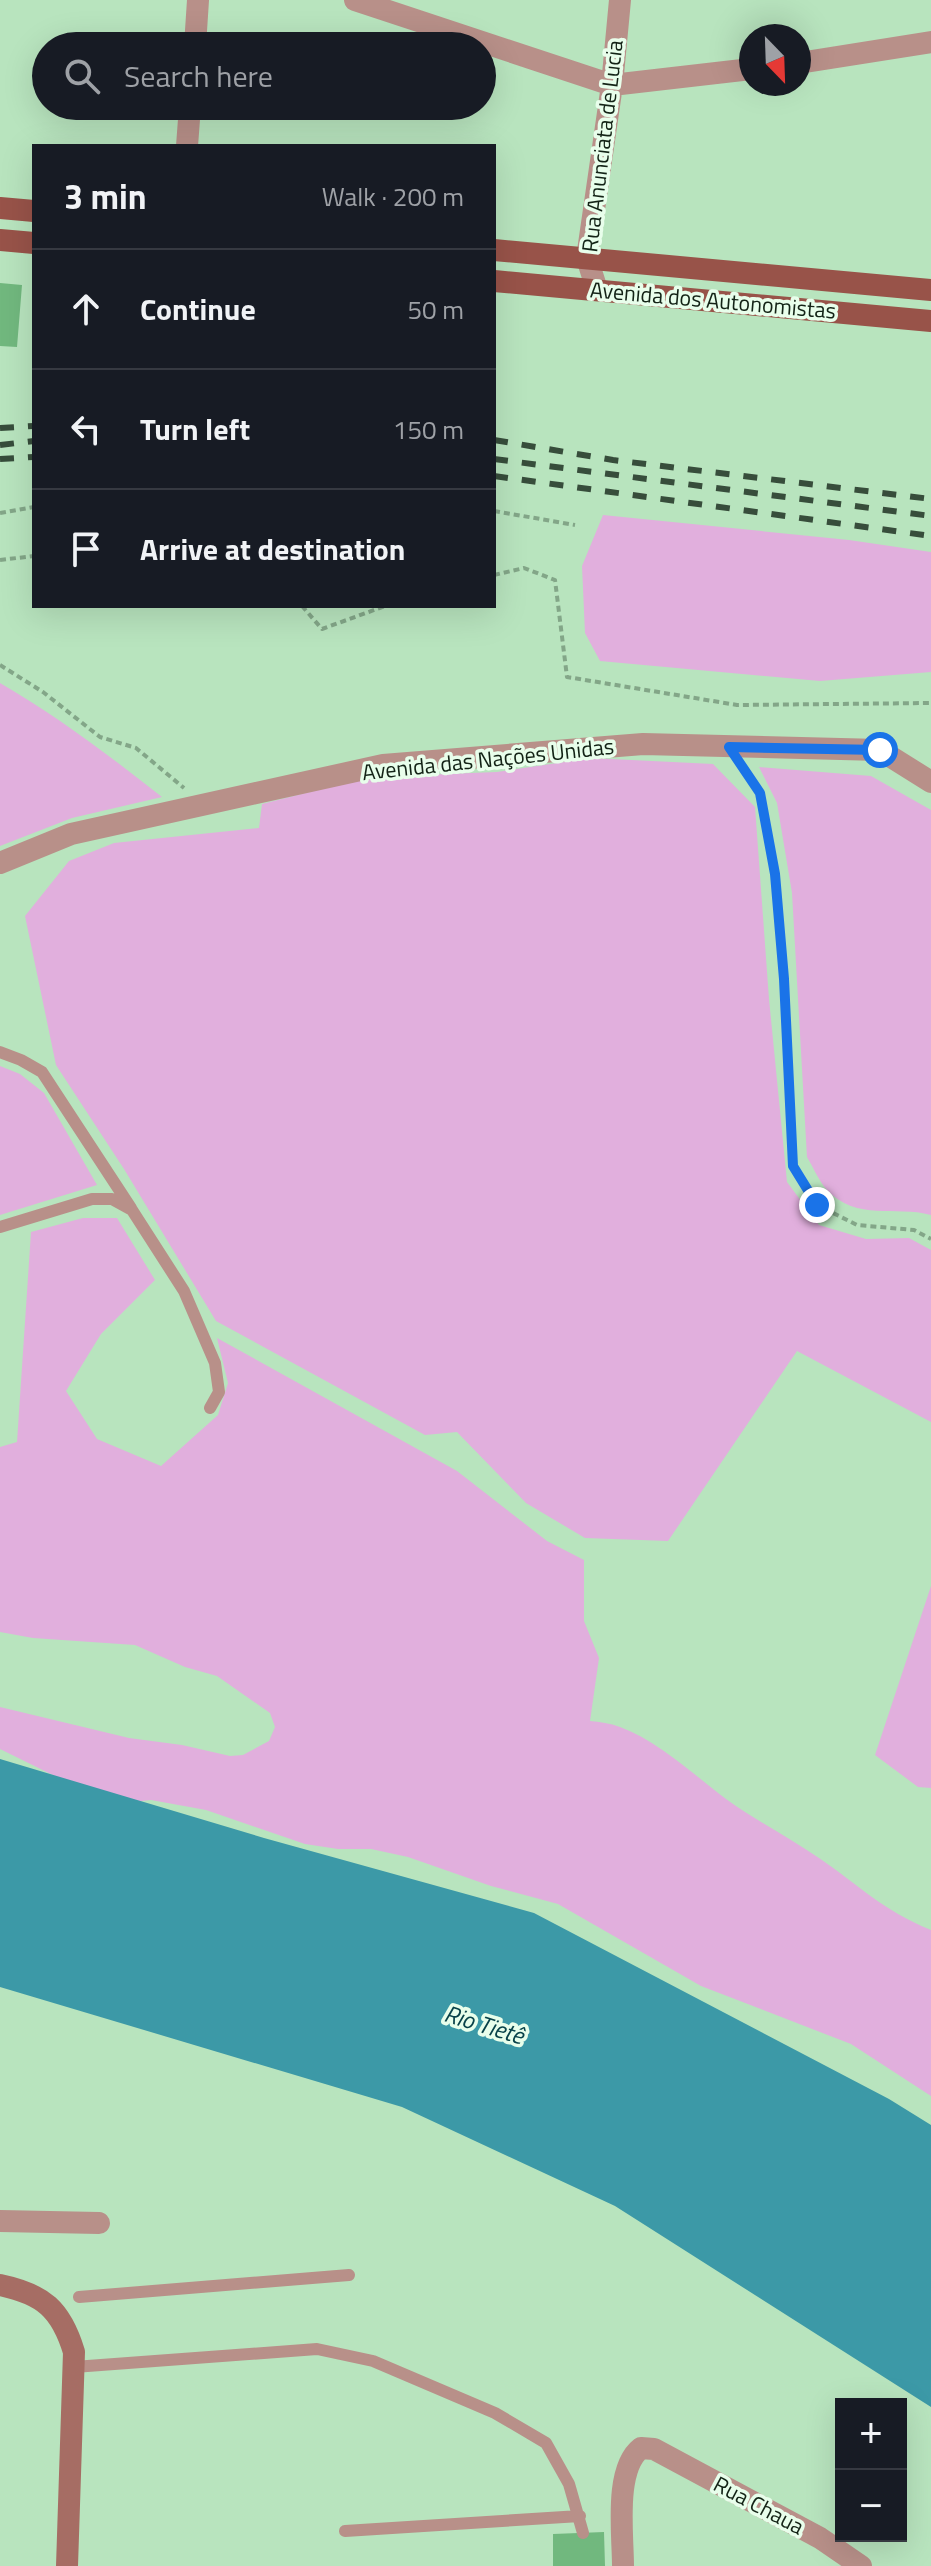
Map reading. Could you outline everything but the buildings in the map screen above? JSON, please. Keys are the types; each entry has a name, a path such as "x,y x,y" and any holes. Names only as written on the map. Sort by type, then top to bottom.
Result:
{"main road":[{"path":"0,208 32,211"},
{"path":"0,240 32,243"},
{"name":"Avenida dos Autonomistas","path":"496,250 931,290"},
{"name":"Avenida dos Autonomistas","path":"496,281 931,321"},
{"path":"0,2285 24,2290 41,2299 58,2315 71,2341 74,2367 67,2566"}],"street":[{"path":"196,32 198,0"},
{"path":"355,0 452,32"},
{"name":"Rua Anunciata de Lucia","path":"597,290 587,258 612,85 620,0"},
{"path":"811,61 931,42"},
{"path":"496,47 612,85 739,70"},
{"path":"187,144 189,120"},
{"name":"Avenida das Nações Unidas","path":"0,863 71,834 383,765 643,744 880,750 931,782"},
{"path":"0,2221 99,2223"},
{"name":"Rua Chaua","path":"623,2566 625,2473 632,2454 641,2448 654,2449 820,2538 861,2566"}],"lane":[{"path":"0,1052 42,1072 184,1291 215,1363 219,1392 210,1408"},
{"path":"0,1227 92,1199 112,1199 132,1210"},
{"path":"79,2297 349,2275"},
{"path":"74,2367 317,2349 373,2361 495,2413 546,2443 569,2484 583,2533"},
{"path":"345,2531 580,2516"}],"path":[{"path":"0,513 32,507"},
{"path":"496,511 575,525"},
{"path":"0,560 32,556"},
{"path":"496,575 524,568 555,580 567,677 737,705 931,703"},
{"path":"304,608 322,629 380,608"},
{"path":"0,665 43,692 100,737 136,748 204,805"},
{"path":"729,747 760,793 775,874 784,979 793,1166 817,1205 857,1225 914,1230 931,1239"}],"shaded area":[{"path":"603,515 849,540 931,552 931,672 820,681 600,661 585,633 582,566"},
{"path":"0,683 83,737 162,797 72,818 0,846"},
{"path":"591,758 713,764 755,807 787,1182 819,1225 866,1239 909,1238 931,1250 931,1422 797,1351 668,1541 585,1538 526,1503 457,1432 425,1435 216,1321 124,1169 56,1065 25,916 69,861 114,843 259,828 262,804 369,777 497,772"},
{"path":"759,767 871,776 931,810 931,1215 851,1206 827,1190 807,1157 792,893 777,803"},
{"path":"0,1066 20,1074 44,1093 97,1185 0,1215"},
{"path":"83,1218 117,1218 155,1280 101,1334 66,1391 97,1439 161,1466 218,1415 228,1383 217,1338 457,1471 547,1541 584,1560 584,1621 599,1658 590,1721 616,1726 648,1741 726,1799 819,1858 885,1906 931,1930 931,2096 851,2044 701,1986 558,1904 491,1886 408,1857 371,1849 338,1849 305,1844 206,1810 151,1800 132,1802 67,1782 0,1749 0,1707 129,1738 182,1745 230,1756 243,1755 269,1741 275,1727 270,1713 217,1676 185,1667 135,1645 33,1638 0,1632 0,1447 17,1442 31,1232"},
{"path":"931,1586 931,1788 918,1787 875,1755"}],"water":[{"name":"Rio Tietê","path":"0,1759 264,1838 534,1913 889,2099 931,2125 931,2407 615,2206 402,2107 0,1987"}],"railway":[{"path":"0,428 32,426"},
{"path":"496,440 613,460 931,499"},
{"path":"0,445 32,441"},
{"path":"0,459 32,457"},
{"path":"496,459 931,516"},
{"path":"496,476 931,536"}],"route":[{"path":"817,1205 793,1166 784,979 775,874 760,793 729,747 880,750"}]}
